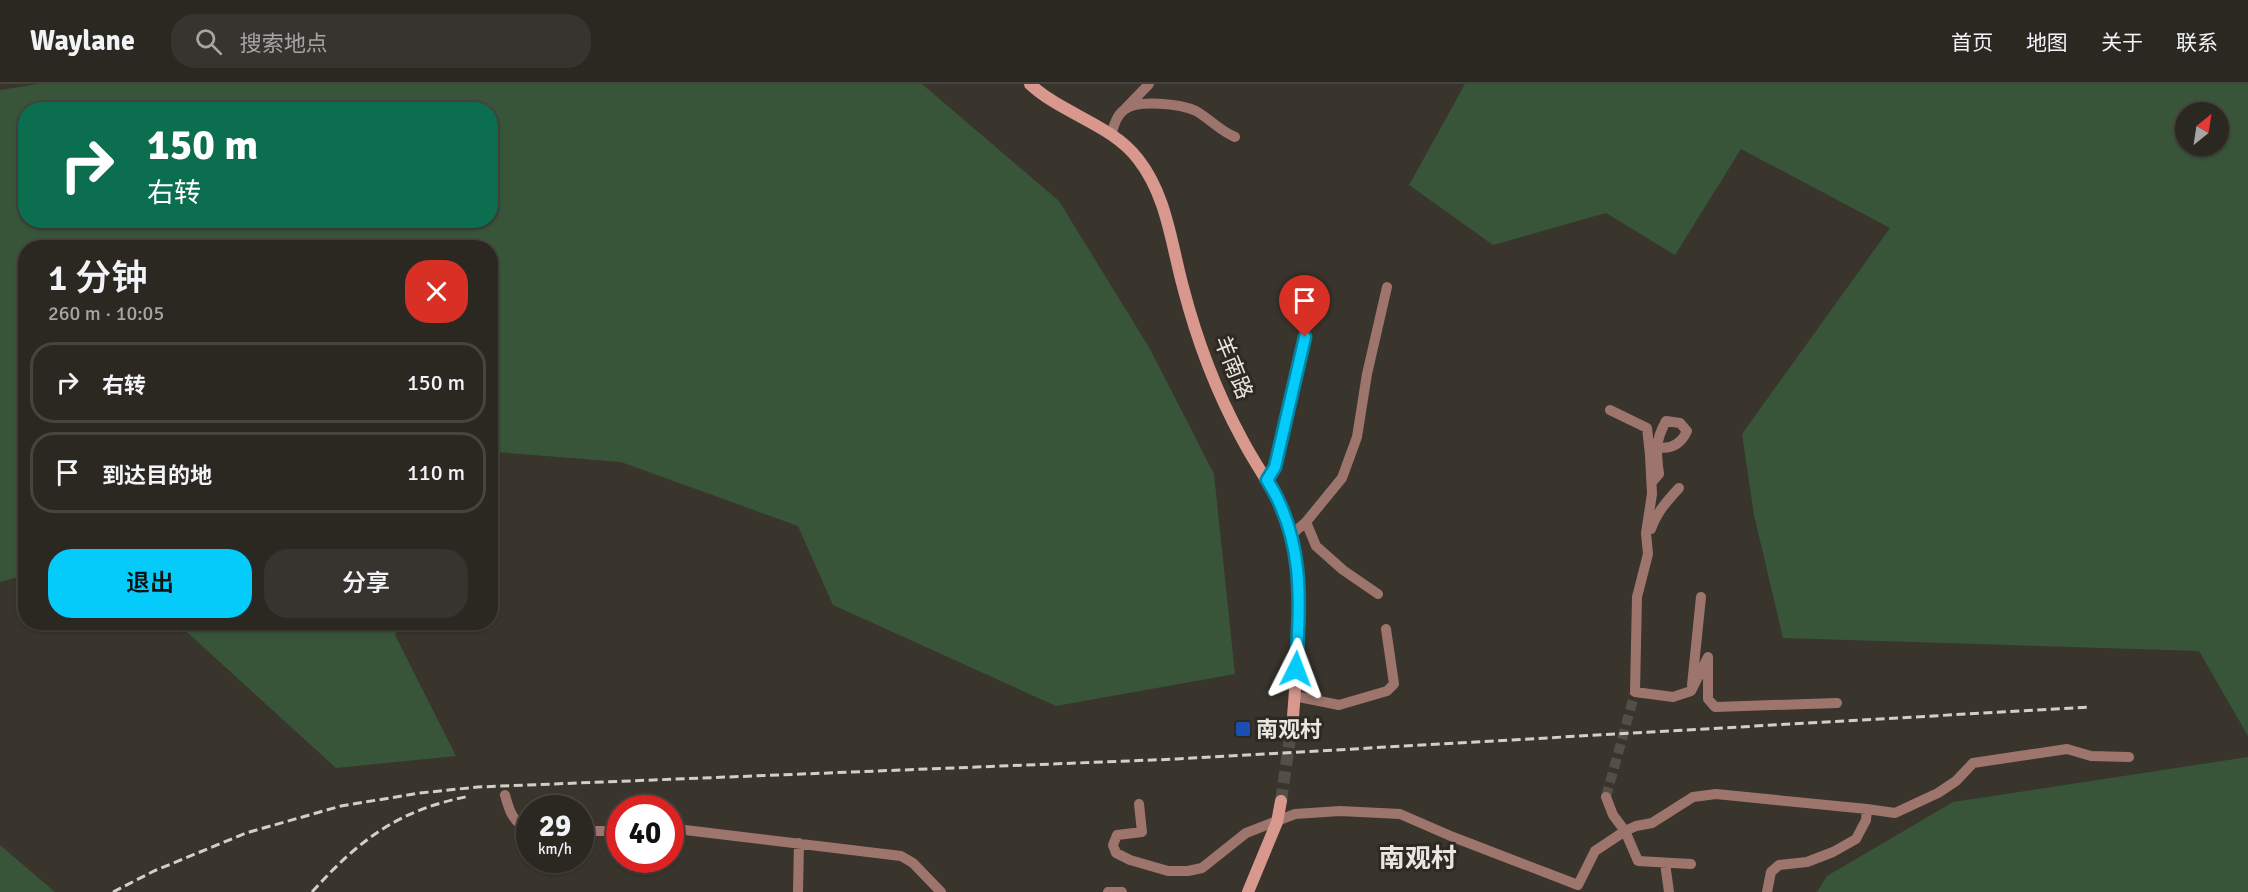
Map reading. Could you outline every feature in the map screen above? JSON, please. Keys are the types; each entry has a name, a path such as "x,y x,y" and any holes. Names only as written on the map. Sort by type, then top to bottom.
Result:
{"street":[{"name":"羊南路","path":"1030,84 1056,105 1111,135 1137,158 1154,184 1167,219 1186,298 1223,399 1242,440 1286,513 1300,595 1293,717"},
{"path":"1111,135 1116,120 1149,84"},
{"path":"1125,109 1149,104 1184,105 1211,120 1224,132 1234,136"},
{"path":"1291,535 1306,522 1342,478 1357,437 1367,374 1387,287"},
{"path":"1267,480 1275,467 1305,337"},
{"path":"1610,410 1647,428 1652,482 1648,554 1637,597 1635,692 1673,697 1691,691 1708,657 1708,699 1715,707 1837,703"},
{"path":"1652,482 1659,474 1656,447"},
{"path":"1647,541 1655,519 1665,502 1679,488"},
{"path":"1306,522 1316,546 1343,570 1378,594"},
{"path":"1691,691 1701,597"},
{"path":"1294,696 1339,705 1387,691 1394,684 1386,629"},
{"path":"1139,804 1142,832 1117,835 1113,844 1116,853 1130,860 1168,871 1188,871 1202,867 1246,833 1295,814 1340,811 1400,814 1577,888 1595,851 1625,831 1652,823 1694,797 1716,794 1895,813 1938,793 1956,781 1973,763 2067,749 2091,756 2129,757"},
{"path":"505,795 516,821"},
{"path":"1606,797 1612,814 1625,831 1638,861 1691,864"},
{"path":"1248,892 1277,822 1281,801"},
{"path":"1767,892 1772,872 1779,865 1807,862 1833,852 1856,839 1866,820 1867,809"},
{"path":"684,830 901,856 913,863 941,892"},
{"path":"798,892 799,843"},
{"path":"1665,863 1669,892"},
{"path":"1108,892 1122,892"}],"green space":[{"path":"38,84 922,84 1059,201 1150,349 1214,474 1235,674 1056,706 833,605 798,526 621,462 498,452 498,240 18,240 18,577 0,582 0,90"},
{"path":"1465,84 2248,84 2248,736 2199,651 1783,638 1754,515 1742,434 1890,228 1741,149 1675,255 1606,213 1493,245 1409,185"},
{"path":"185,630 398,630 395,635 456,756 336,768"},
{"path":"2248,757 2248,892 1817,892 1827,876 1953,802"},
{"path":"0,845 55,892 0,892"}],"tunnel":[{"path":"1606,797 1635,692"},
{"path":"1281,801 1293,717"}],"railway":[{"path":"113,892 154,871 246,833 341,806 420,793 478,787 1177,759 2090,707"},
{"path":"312,892 347,857 382,829 422,809 470,796"}],"place":[{"name":"南观村","path":"1243,729"}],"district":[{"name":"南观村","path":"1418,858"}],"route":[{"path":"1296,669 1300,595 1293,545 1286,513 1267,480 1275,467 1305,337"}]}
